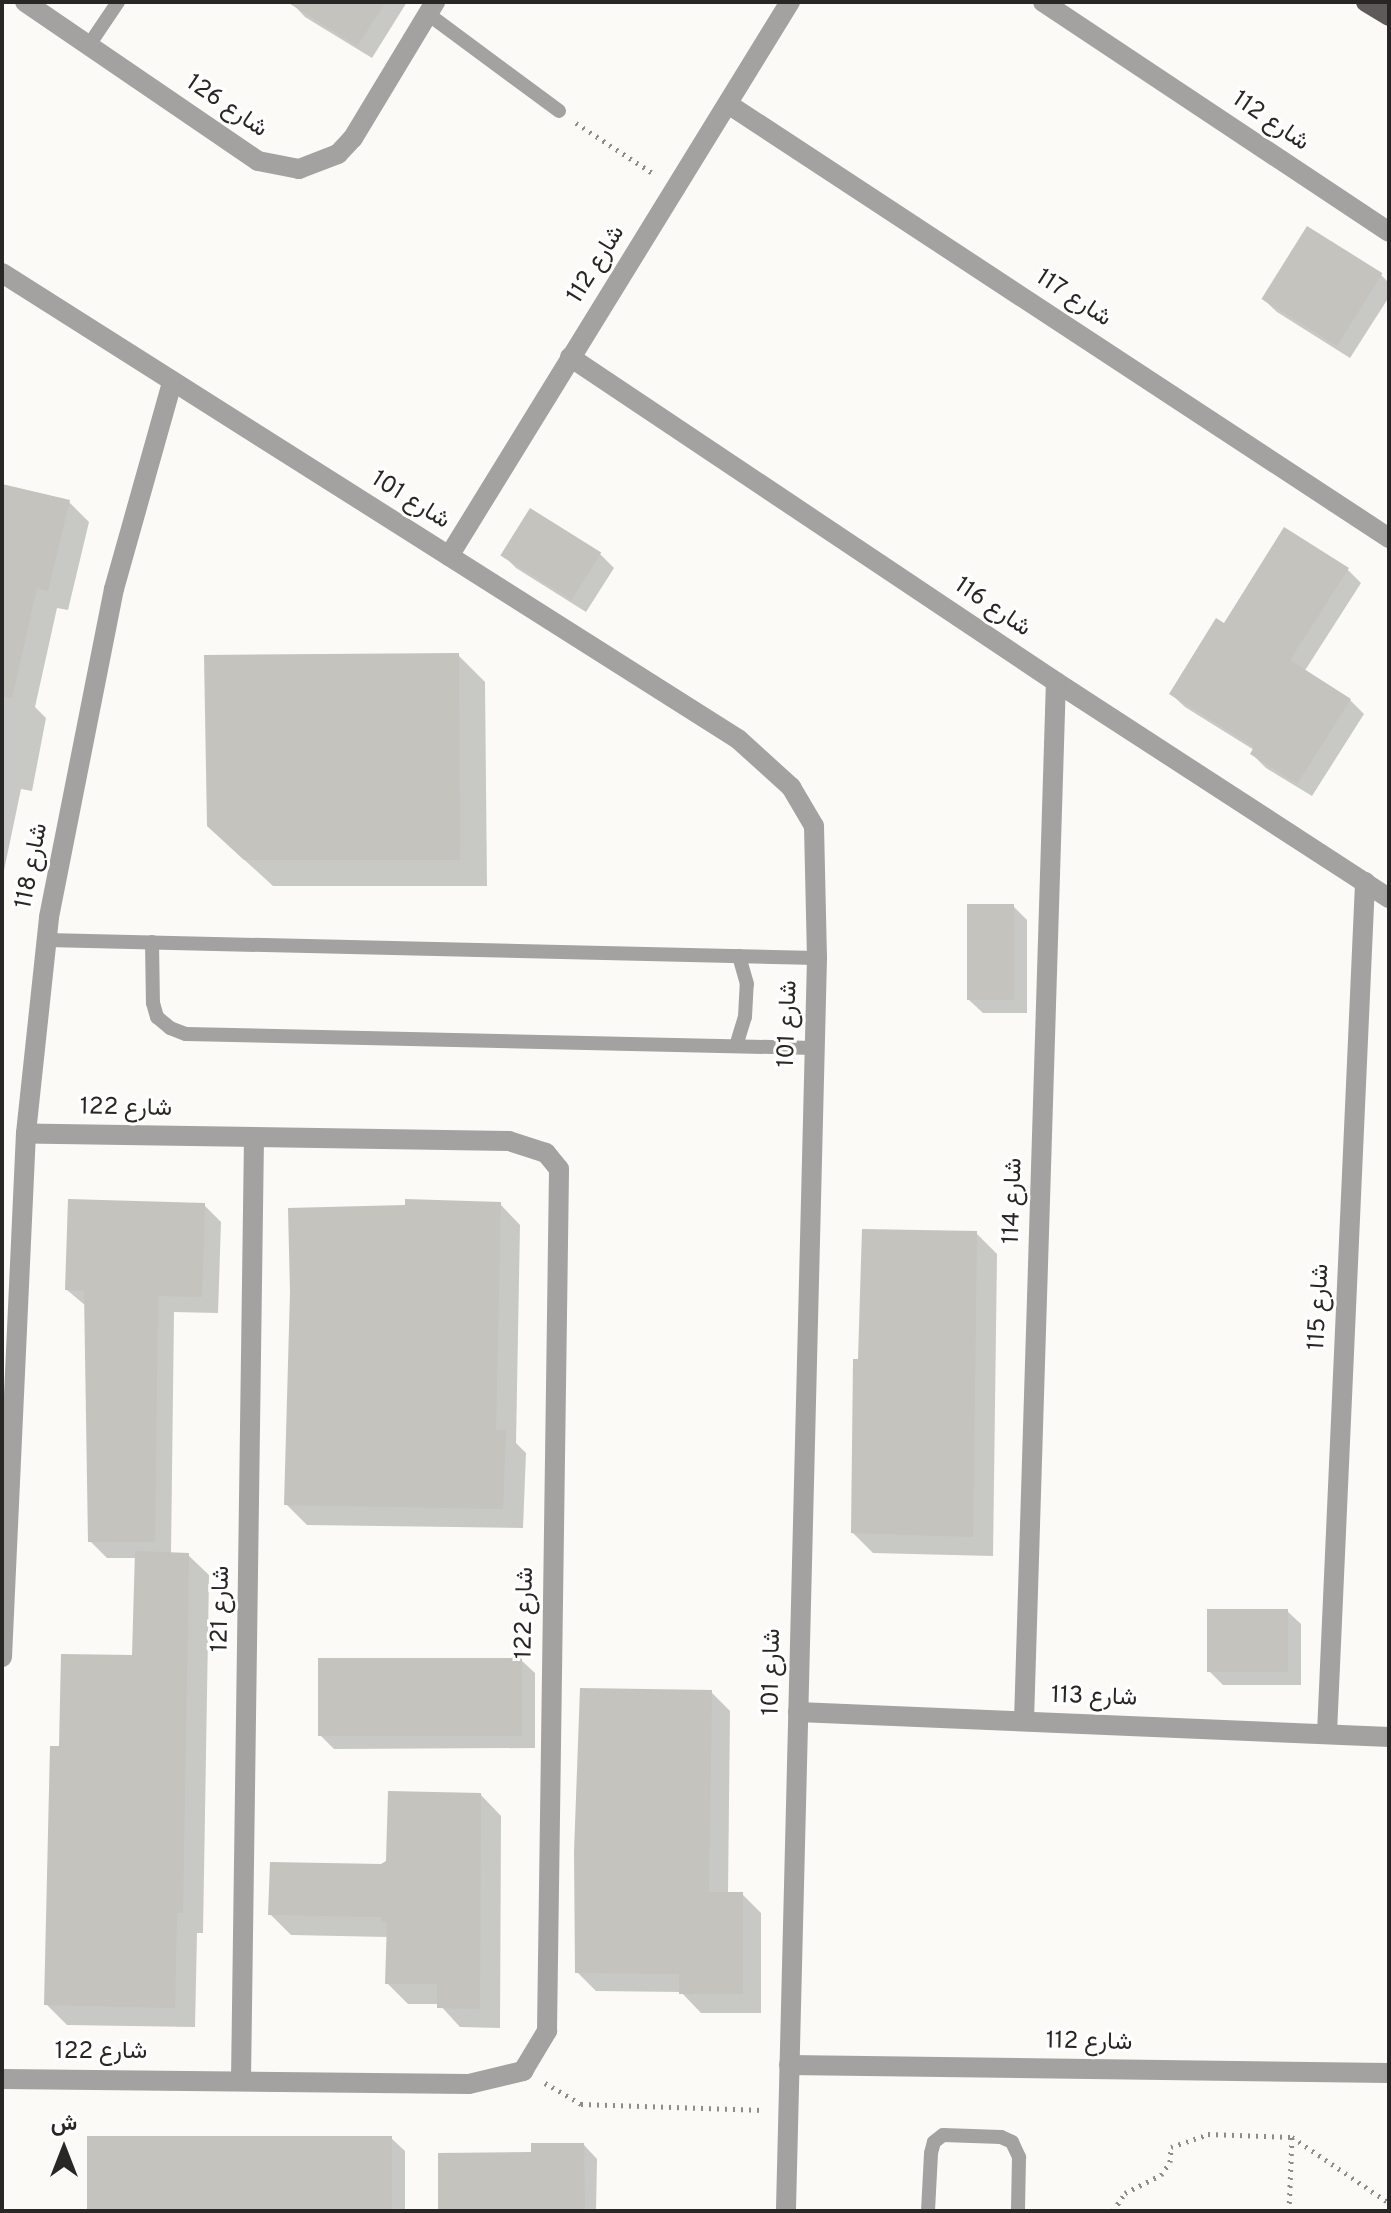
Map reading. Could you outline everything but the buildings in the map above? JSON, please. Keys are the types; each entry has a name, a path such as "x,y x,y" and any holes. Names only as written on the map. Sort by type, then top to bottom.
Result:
{"main road":[{"path":"1366,2 1389,16"}],"street":[{"name":"شارع 126","path":"25,2 50,8 89,45 258,161 299,169 329,159 353,138 432,8"},
{"name":"شارع 112","path":"449,556 790,2"},
{"name":"شارع 112","path":"1043,2 1389,232"},
{"name":"شارع 117","path":"728,104 1389,538"},
{"name":"شارع 101","path":"2,273 738,739 791,787 814,826 817,958 786,2211"},
{"name":"شارع 116","path":"570,357 1056,682 1389,898"},
{"name":"شارع 118","path":"2,1657 26,1133 47,940 114,589 172,383"},
{"name":"شارع 114","path":"1024,1721 1056,682"},
{"name":"شارع 115","path":"1327,1733 1365,882"},
{"name":"شارع 122","path":"2,2079 469,2084 523,2071 547,2031 559,1169 546,1153 509,1141 26,1133"},
{"name":"شارع 121","path":"241,2080 254,1138"},
{"name":"شارع 113","path":"798,1712 1389,1737"},
{"name":"شارع 112","path":"789,2065 1389,2073"}],"lane":[{"path":"89,45 118,2"},
{"path":"432,8 559,111"},
{"path":"47,940 817,958"},
{"path":"152,942 153,1003 157,1017 170,1028 186,1034 814,1048"},
{"path":"736,1046 745,1017 747,984 739,956"},
{"path":"928,2211 931,2153 934,2142 943,2135 1001,2137 1012,2142 1019,2157 1018,2211"}],"path":[{"path":"559,111 675,188"},
{"path":"523,2071 581,2104 788,2111"},
{"path":"1113,2211 1125,2193 1161,2175 1170,2162 1171,2147 1208,2134 1292,2137 1389,2203"},
{"path":"1289,2211 1292,2137"}]}
